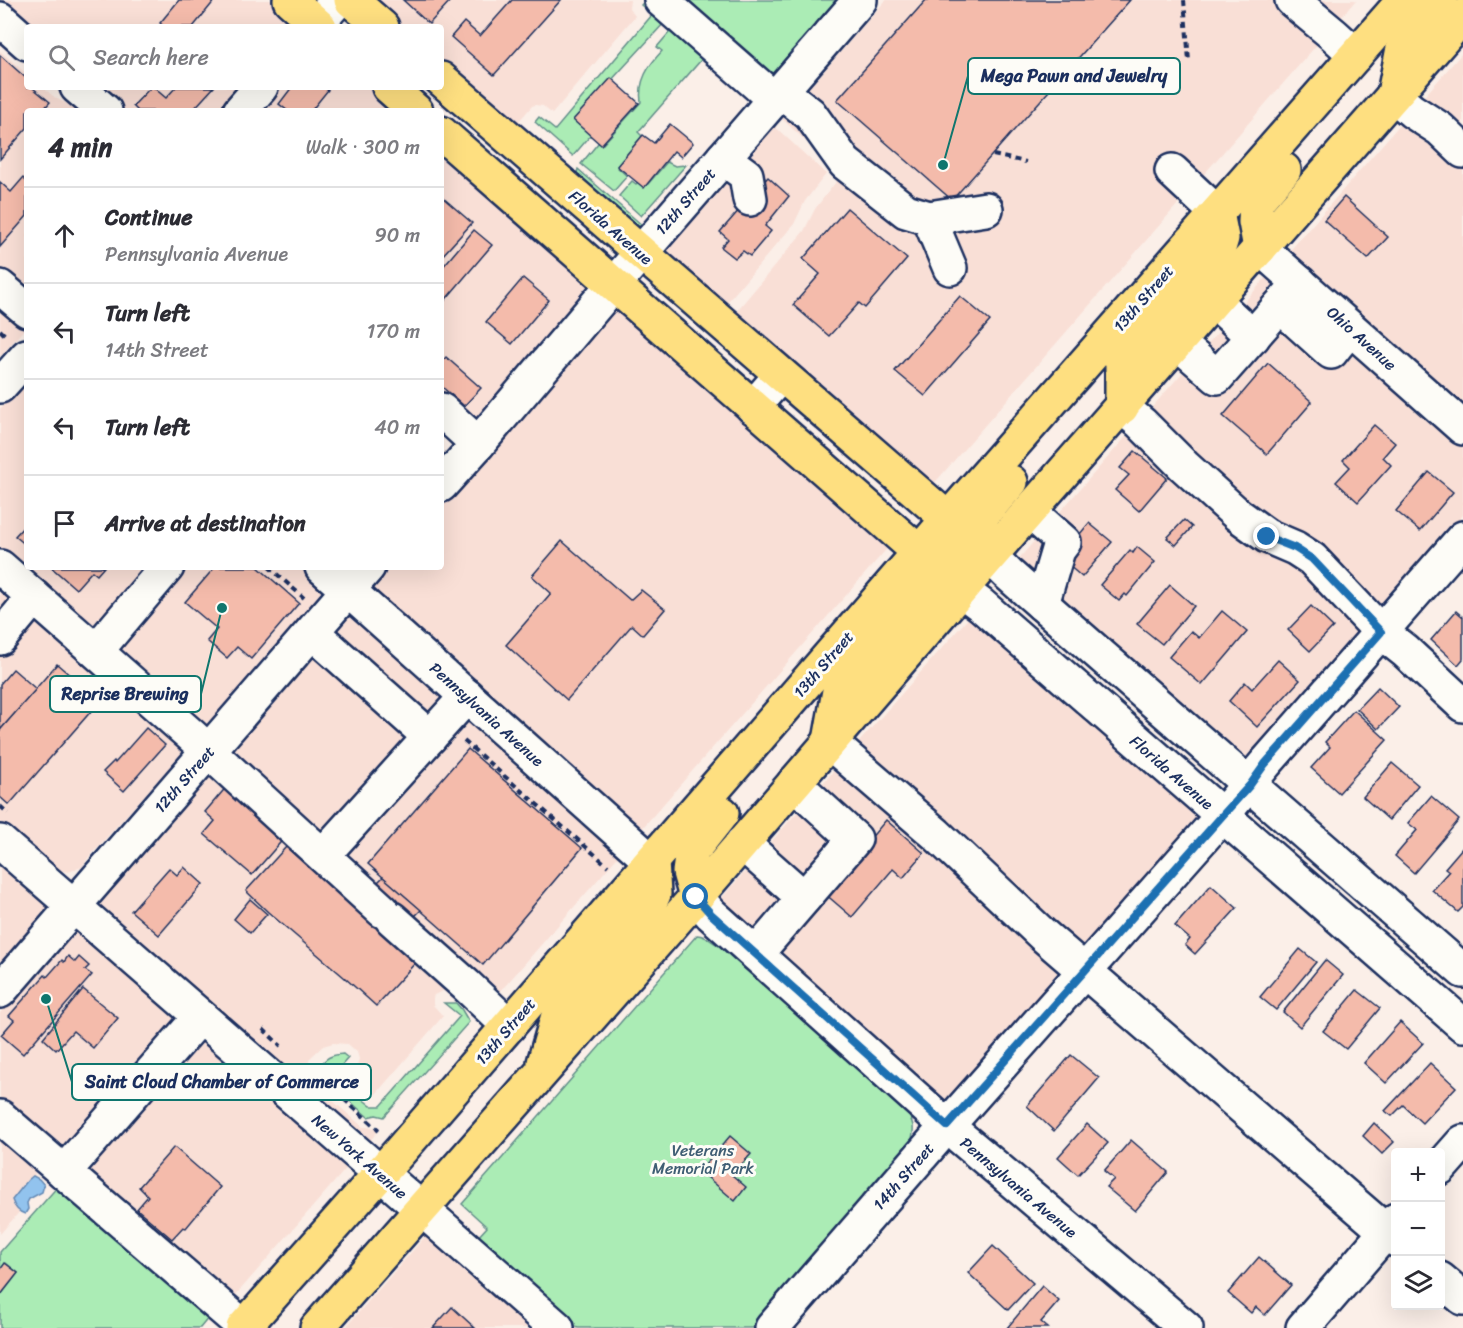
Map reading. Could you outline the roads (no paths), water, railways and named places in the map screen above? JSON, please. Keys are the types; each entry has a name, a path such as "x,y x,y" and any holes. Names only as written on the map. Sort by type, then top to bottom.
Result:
{"main road":[{"path":"290,0 322,19"},
{"path":"351,0 379,24"},
{"name":"13th Street","path":"244,1328 652,862 948,519 1404,0"},
{"path":"1393,95 1404,43 1441,0"},
{"path":"317,1328 696,897 990,556 1463,16"},
{"path":"1260,248 1255,222 1256,202 1348,97 1356,55"},
{"name":"Florida Avenue","path":"444,82 948,519"},
{"path":"392,90 413,108"},
{"path":"444,136 920,553"},
{"path":"1122,407 1122,365 1216,258 1222,238 1217,213"},
{"path":"962,590 976,529 984,513 1057,430 1053,402"},
{"path":"829,742 839,691 932,581 939,564 948,519"},
{"path":"696,897 689,872 693,851 783,740 780,714"},
{"path":"541,1074 560,1009 645,913 654,894 652,862"}],"street":[{"path":"661,0 778,95 810,114 845,163 906,211 929,219 986,209"},
{"name":"12th Street","path":"444,482 861,0"},
{"path":"1292,0 1356,55"},
{"path":"0,19 24,40"},
{"path":"81,90 102,108"},
{"path":"243,108 258,90"},
{"path":"1393,95 1412,111 1440,129 1463,151"},
{"path":"723,158 746,175 750,199"},
{"path":"1172,171 1217,213"},
{"path":"929,219 950,268"},
{"name":"Ohio Avenue","path":"1260,248 1290,294 1350,328 1463,428"},
{"path":"0,287 24,307"},
{"path":"1178,343 1217,377 1290,294"},
{"path":"1214,301 1253,337"},
{"path":"0,386 24,359"},
{"path":"753,407 781,375"},
{"path":"1122,407 1238,515 1267,537 1295,548 1312,559 1381,632 1463,705"},
{"path":"444,413 478,444"},
{"path":"1030,512 1064,542 1058,550 1042,604"},
{"name":"14th Street","path":"772,1328 947,1126 1250,785 1265,764 1463,538"},
{"path":"990,556 1463,971"},
{"path":"0,567 208,751 509,1026"},
{"path":"96,651 164,570"},
{"name":"Pennsylvania Avenue","path":"332,570 358,578 467,696 652,862"},
{"name":"12th Street","path":"0,991 358,578"},
{"name":"Florida Avenue","path":"962,590 1463,1025"},
{"path":"0,638 34,597"},
{"path":"312,632 436,729"},
{"path":"323,855 467,696"},
{"path":"829,742 936,834 1084,971 1391,1230"},
{"path":"756,954 855,840 794,783"},
{"name":"New York Avenue","path":"0,842 557,1328"},
{"path":"742,843 804,898"},
{"name":"Pennsylvania Avenue","path":"696,897 711,914 947,1126 1186,1328"},
{"path":"64,1172 200,1017"},
{"path":"0,1117 244,1328"},
{"path":"1445,1162 1463,1142"},
{"path":"1303,1328 1391,1232"},
{"path":"1445,1283 1463,1298"}],"water":[{"path":"33,1176 44,1185 42,1192 29,1199 25,1214 20,1212 12,1200"}],"place":[{"name":"Mega Pawn and Jewelry","path":"943,165"},
{"name":"Reprise Brewing","path":"222,608"},
{"name":"Saint Cloud Chamber of Commerce","path":"46,999"}],"park label":[{"name":"Veterans Memorial Park","path":"703,1159"}]}
